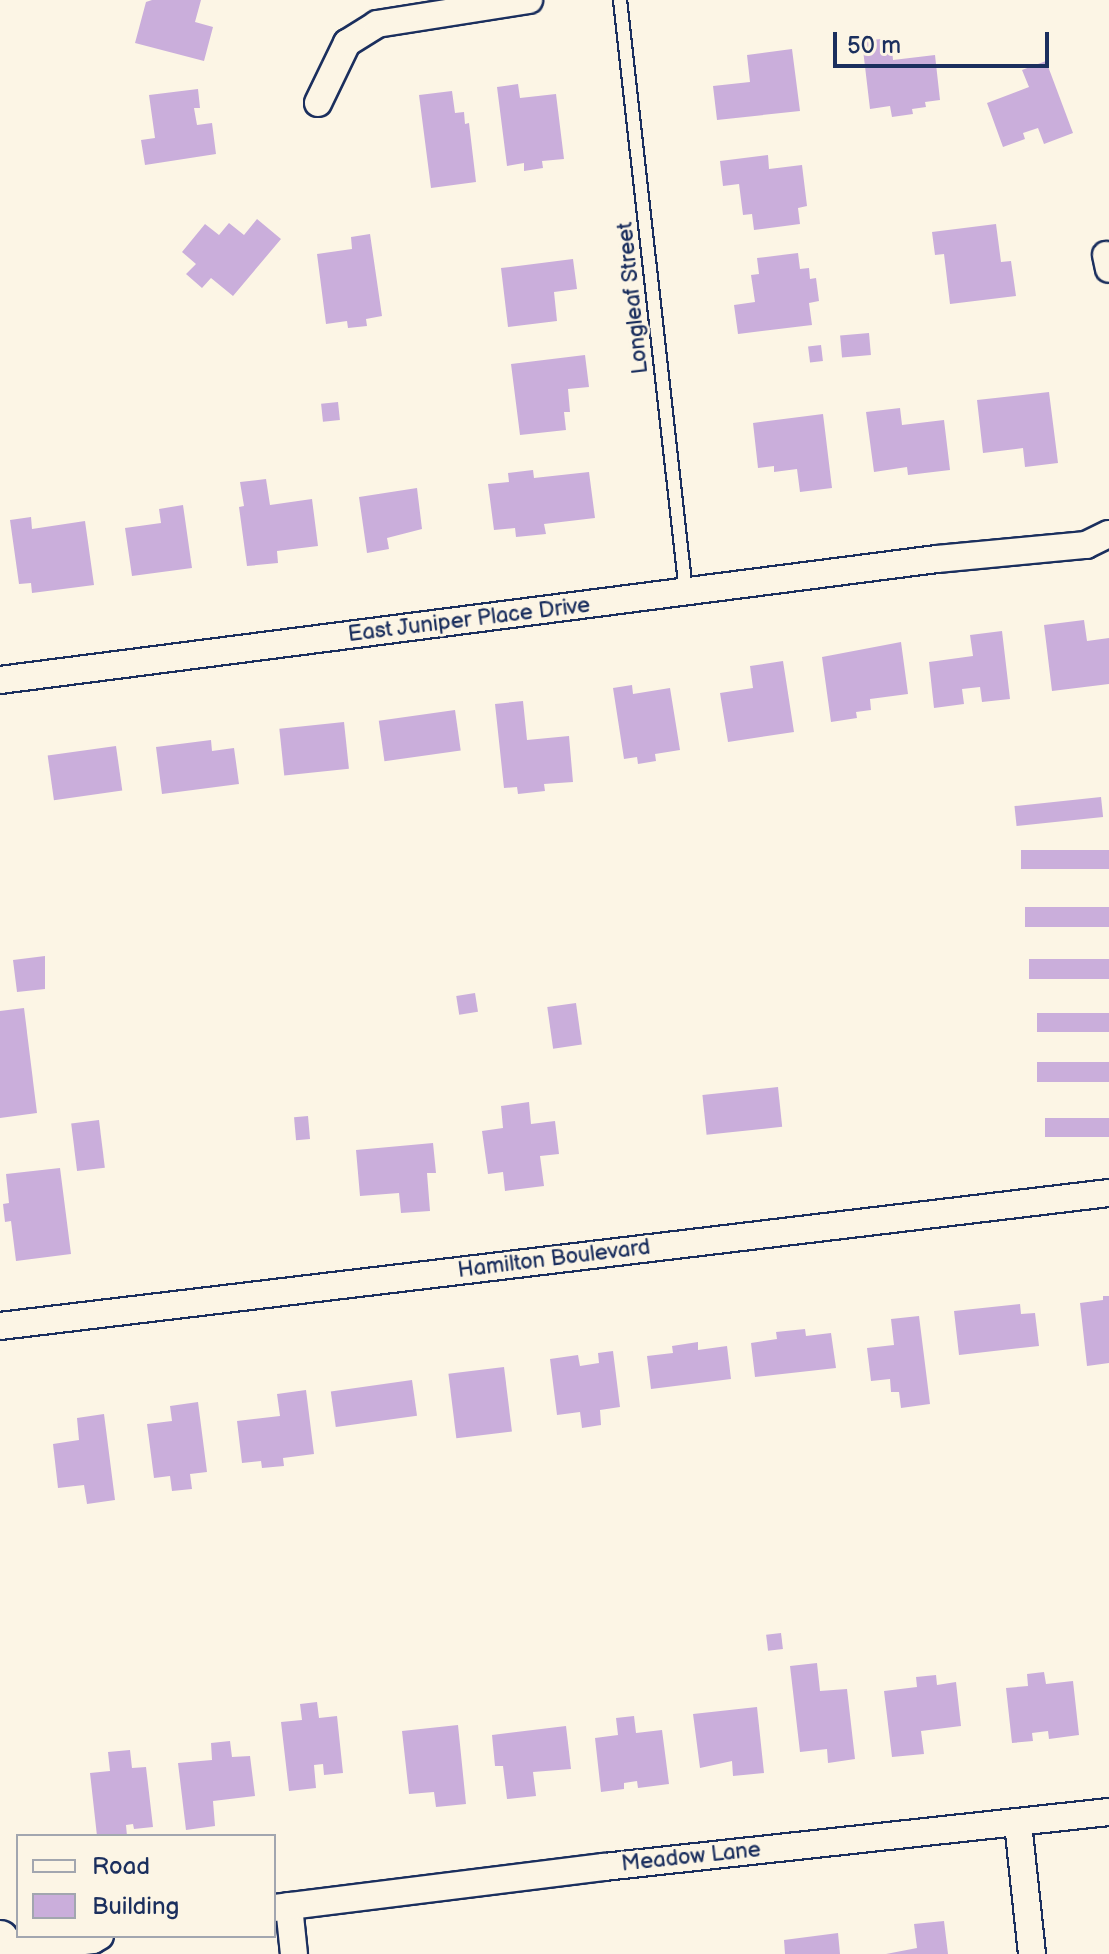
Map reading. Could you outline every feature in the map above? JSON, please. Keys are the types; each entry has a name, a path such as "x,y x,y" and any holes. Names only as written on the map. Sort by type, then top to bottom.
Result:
{"street":[{"path":"318,103 347,43 377,24 529,0"},
{"name":"East Juniper Place Drive","path":"0,680 937,559 1086,545 1109,534"},
{"name":"Hamilton Boulevard","path":"0,1326 1109,1193"},
{"name":"Meadow Lane","path":"281,1907 604,1867 1109,1812"},
{"path":"1018,1823 1032,1954"},
{"path":"281,1907 294,1954"},
{"path":"0,1938 16,1926"},
{"path":"0,1938 24,1948 96,1938"},
{"path":"0,1938 2,1954"}],"lane":[{"name":"Longleaf Street","path":"620,0 686,592"}],"building":[{"path":"201,0 195,22 213,27 204,61 135,43 146,2"},
{"path":"891,38 893,60 935,55 940,100 925,102 926,107 912,109 913,114 892,117 890,106 870,109 862,41"},
{"path":"792,49 800,111 717,120 713,86 750,82 747,55"},
{"path":"1046,61 1073,133 1044,144 1038,128 1023,133 1025,139 1003,147 987,103 1029,87 1022,70"},
{"path":"518,84 520,98 556,94 564,159 542,161 543,168 524,171 524,163 507,166 497,87"},
{"path":"198,89 200,108 194,108 197,125 212,123 216,154 145,165 141,140 155,138 149,95"},
{"path":"452,91 455,113 464,112 465,124 469,123 476,182 431,188 419,95"},
{"path":"768,155 769,169 802,165 807,206 798,208 800,224 754,230 752,214 743,215 739,184 723,186 720,161"},
{"path":"257,219 281,239 233,296 211,278 202,288 186,274 196,264 182,252 205,224 219,235 229,223 244,235"},
{"path":"996,224 1001,262 1011,261 1016,296 950,304 944,254 935,255 932,232"},
{"path":"370,234 382,316 366,319 367,326 348,328 347,321 326,324 317,254 352,249 351,237"},
{"path":"798,253 800,269 809,268 810,279 816,278 819,301 809,303 812,325 738,334 734,305 755,302 751,275 759,274 757,258"},
{"path":"573,259 577,289 554,292 557,321 508,327 501,268"},
{"path":"869,333 871,355 842,357 840,336"},
{"path":"821,345 823,361 810,362 808,347"},
{"path":"585,355 589,387 568,389 570,412 564,412 566,430 520,435 511,364"},
{"path":"1049,392 1058,463 1025,467 1023,448 983,453 977,400"},
{"path":"338,402 340,420 323,422 321,404"},
{"path":"900,408 902,425 944,420 950,470 908,475 907,467 874,472 866,412"},
{"path":"823,414 832,488 800,492 797,469 774,472 774,466 758,468 753,423"},
{"path":"533,470 534,478 589,472 595,518 544,524 546,534 516,537 515,528 494,530 488,484 509,482 508,473"},
{"path":"266,479 270,505 312,499 318,546 277,551 278,563 247,566 239,507 244,506 240,482"},
{"path":"417,488 422,529 387,538 389,549 367,553 359,497"},
{"path":"183,505 192,568 132,576 125,528 161,523 159,509"},
{"path":"31,517 32,529 85,521 94,585 32,593 31,583 19,584 10,520"},
{"path":"1084,620 1087,641 1109,638 1109,684 1052,691 1044,625"},
{"path":"1002,631 1010,699 982,702 980,687 962,689 964,704 934,708 929,662 973,656 970,635"},
{"path":"901,642 908,694 870,699 871,710 856,712 857,718 831,722 822,657"},
{"path":"783,661 794,732 728,742 720,693 753,688 750,666"},
{"path":"632,685 633,694 670,688 680,750 655,754 656,761 638,764 637,757 624,759 613,688"},
{"path":"523,701 527,740 569,736 573,782 544,784 545,791 518,794 517,787 504,788 495,704"},
{"path":"455,710 461,751 384,761 379,721"},
{"path":"344,722 349,769 284,776 279,729"},
{"path":"211,740 212,751 234,748 239,784 162,794 156,747"},
{"path":"116,746 122,791 54,800 48,756"},
{"path":"1101,797 1103,817 1017,826 1014,806"},
{"path":"1021,850 1109,850 1109,869 1021,869"},
{"path":"1025,907 1109,907 1109,927 1025,927"},
{"path":"45,956 45,989 17,992 13,960"},
{"path":"1029,959 1109,959 1109,979 1029,979"},
{"path":"475,993 478,1012 459,1015 456,996"},
{"path":"576,1003 582,1045 553,1049 547,1007"},
{"path":"24,1008 37,1113 0,1118 0,1011"},
{"path":"1037,1013 1109,1013 1109,1032 1037,1032"},
{"path":"1037,1062 1109,1062 1109,1082 1037,1082"},
{"path":"778,1087 782,1127 707,1135 702,1095"},
{"path":"529,1102 531,1124 555,1121 559,1154 540,1156 544,1186 505,1191 503,1172 488,1174 482,1131 503,1128 501,1106"},
{"path":"308,1116 310,1139 296,1140 294,1117"},
{"path":"1045,1118 1109,1118 1109,1137 1045,1137"},
{"path":"99,1120 105,1168 77,1171 71,1123"},
{"path":"433,1143 436,1173 427,1173 430,1211 401,1213 399,1193 360,1196 356,1150"},
{"path":"60,1168 71,1254 16,1261 11,1221 5,1222 3,1204 9,1203 6,1174"},
{"path":"1103,1296 1109,1296 1109,1363 1087,1366 1080,1303 1103,1300"},
{"path":"1020,1304 1021,1314 1035,1313 1039,1346 959,1355 954,1311"},
{"path":"919,1316 930,1404 901,1408 899,1392 891,1392 890,1379 871,1381 867,1348 894,1345 891,1319"},
{"path":"805,1329 806,1336 831,1333 836,1368 755,1377 751,1343 777,1339 776,1332"},
{"path":"698,1342 698,1350 727,1346 731,1379 651,1389 647,1356 673,1353 672,1346"},
{"path":"613,1351 620,1407 600,1410 601,1425 582,1428 580,1412 557,1415 550,1359 578,1355 580,1366 599,1363 598,1353"},
{"path":"504,1367 512,1432 456,1438 448,1374"},
{"path":"412,1380 417,1416 336,1427 331,1391"},
{"path":"306,1390 314,1454 283,1458 284,1466 262,1468 261,1461 242,1463 237,1421 280,1416 277,1394"},
{"path":"198,1402 207,1472 190,1474 192,1489 172,1491 170,1476 154,1478 147,1424 172,1421 170,1406"},
{"path":"104,1414 115,1500 87,1504 84,1485 58,1488 53,1444 79,1440 77,1418"},
{"path":"781,1633 783,1649 768,1651 766,1635"},
{"path":"817,1663 820,1691 847,1689 855,1759 828,1763 827,1749 800,1752 790,1666"},
{"path":"1044,1672 1046,1684 1073,1681 1079,1735 1049,1739 1048,1731 1032,1733 1033,1741 1012,1743 1006,1688 1028,1686 1027,1674"},
{"path":"936,1675 937,1685 956,1682 961,1726 921,1731 924,1754 892,1757 884,1691 917,1687 916,1677"},
{"path":"317,1702 319,1718 337,1716 343,1773 324,1775 323,1764 314,1765 316,1788 289,1791 281,1722 302,1720 300,1704"},
{"path":"757,1707 764,1773 733,1776 732,1761 700,1768 693,1714"},
{"path":"634,1716 636,1733 662,1730 669,1784 638,1788 637,1781 624,1783 624,1789 601,1792 595,1738 618,1735 616,1718"},
{"path":"458,1725 466,1804 436,1807 434,1792 409,1794 402,1731"},
{"path":"566,1726 571,1769 533,1772 536,1796 507,1799 503,1766 495,1766 492,1735"},
{"path":"230,1741 232,1757 250,1756 255,1796 213,1801 215,1826 186,1830 178,1763 212,1760 211,1743"},
{"path":"130,1750 132,1768 146,1767 153,1827 134,1829 133,1824 126,1825 127,1834 97,1834 90,1773 110,1771 108,1752"},
{"path":"944,1921 948,1954 886,1954 917,1948 914,1924"},
{"path":"838,1933 840,1954 785,1954 784,1940"}]}
